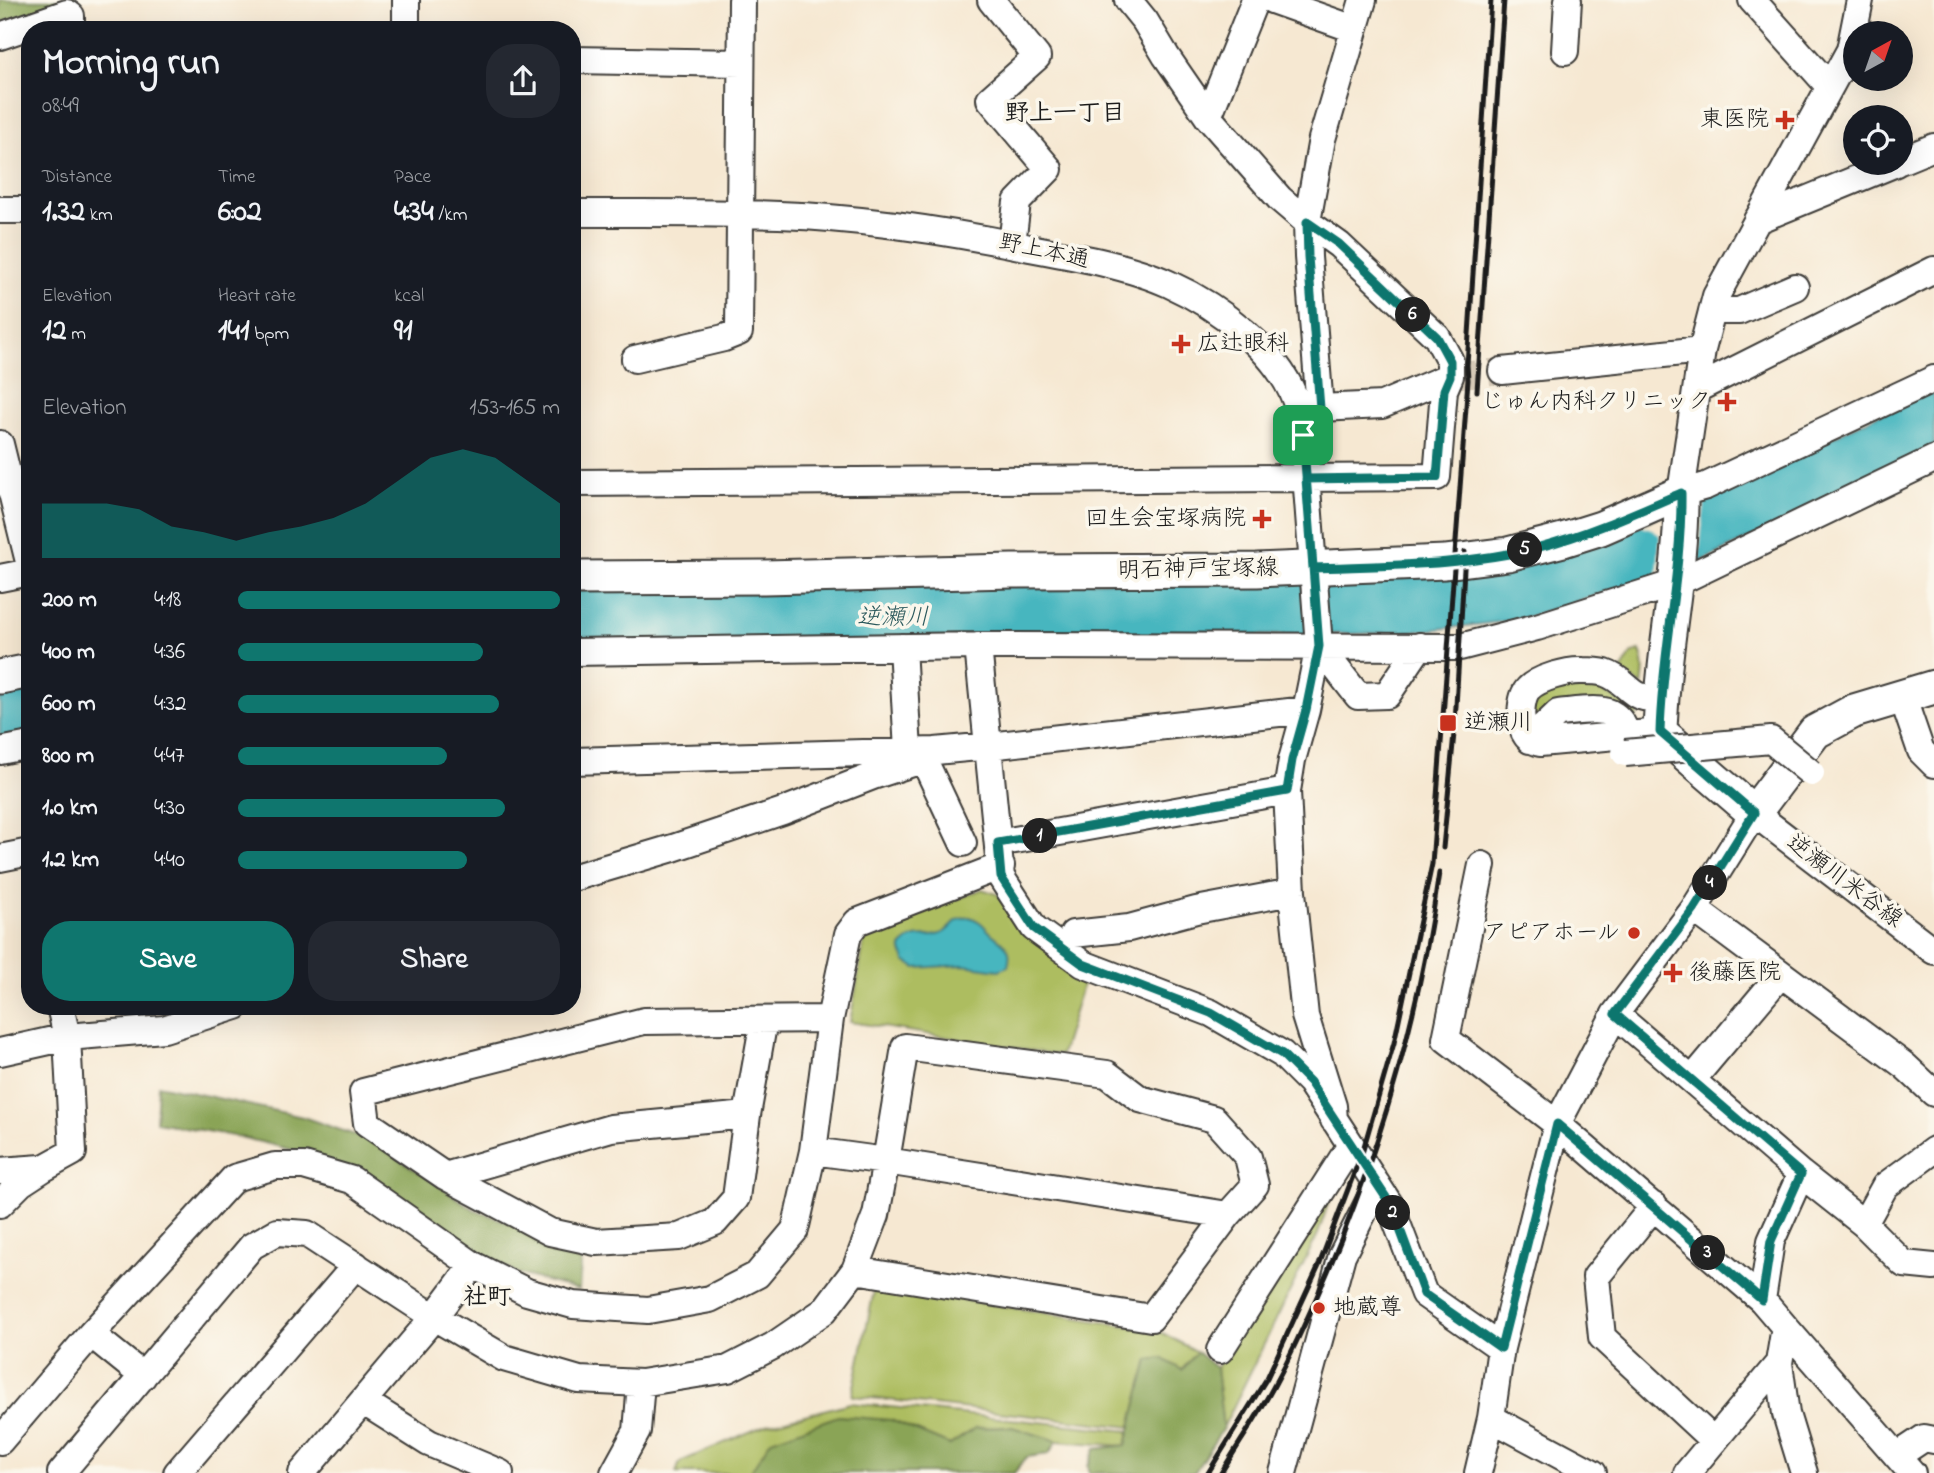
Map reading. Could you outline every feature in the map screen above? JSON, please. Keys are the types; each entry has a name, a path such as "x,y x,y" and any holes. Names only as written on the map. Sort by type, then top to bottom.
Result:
{"main road":[{"name":"明石神戸宝塚線","path":"581,578 1012,571 1257,570 1313,573 1508,554 1544,546 1681,501"},
{"path":"1681,501 1676,578 1661,696 1660,732 1754,813 1815,732 1854,711 1934,687"},
{"path":"0,677 21,673"}],"street":[{"path":"406,0 406,21"},
{"path":"635,359 739,332 742,0"},
{"path":"991,0 1037,57 990,99 1049,170 1017,202 1012,244"},
{"path":"1208,117 1255,0"},
{"path":"1272,0 1354,29"},
{"path":"1303,435 1320,408 1307,222 1322,139 1363,0"},
{"path":"1565,51 1568,0"},
{"path":"1752,0 1829,86"},
{"path":"1681,501 1702,350 1714,304 1850,50 1860,0"},
{"path":"581,483 1437,477 1444,390 1450,376 1450,361 1437,337 1339,244 1280,199 1208,117 1166,57 1135,4"},
{"path":"44,21 67,13 71,16 71,21"},
{"path":"0,36 21,29"},
{"path":"581,60 741,63"},
{"path":"1913,156 1934,147"},
{"path":"1757,220 1866,175"},
{"path":"0,210 21,210"},
{"name":"野上本通","path":"581,212 778,215 909,227 1012,244 1132,272 1167,283 1203,302 1261,348 1279,371 1297,404 1303,435 1319,640 1287,791 1292,892 1306,1016 1334,1106 1334,1120"},
{"path":"1697,389 1934,270"},
{"path":"1714,304 1754,297 1793,284"},
{"path":"1502,371 1702,350"},
{"path":"1320,408 1382,405 1450,376"},
{"path":"1681,501 1706,486 1934,379"},
{"path":"0,444 21,529"},
{"path":"581,652 1319,640 1460,647 1537,627 1676,578 1934,459"},
{"path":"0,578 21,574"},
{"path":"1319,640 1358,696 1387,695 1420,646"},
{"path":"978,646 1001,877 1034,928 1083,964 1211,1013 1282,1054 1310,1082 1391,1205 1424,1294 1501,1348"},
{"path":"902,647 922,754 963,843"},
{"path":"1661,696 1641,698 1605,673 1579,670 1540,680 1528,688 1523,697 1524,733 1530,740 1540,743 1626,744 1771,740 1811,773"},
{"path":"1902,696 1921,751 1934,764"},
{"path":"581,761 922,754 1306,710"},
{"path":"1626,744 1660,732"},
{"path":"0,751 21,747"},
{"path":"581,875 803,804 922,754"},
{"path":"0,1441 91,1334 234,1178 275,1166 304,1166 352,1180 473,1265 527,1292 573,1305 648,1310 709,1299 757,1275 795,1230 813,1151 830,1019 848,934 857,922 999,854 1287,791"},
{"path":"1478,1473 1491,1418 1501,1348 1557,1124 1615,1014 1694,909 1754,813"},
{"name":"逆瀬川米谷線","path":"1754,813 1934,951"},
{"path":"0,858 21,854"},
{"path":"1482,865 1446,1039 1557,1124 1762,1300 1905,1465 1924,1438 1934,1440"},
{"path":"1073,934 1129,928 1196,910 1292,892"},
{"path":"1694,909 1905,1066 1934,1093"},
{"path":"1692,1080 1781,974"},
{"path":"1615,1014 1801,1174 1864,1224 1904,1264 1934,1268"},
{"path":"0,1204 21,1183 73,1152 66,1037 62,1015"},
{"path":"0,1052 180,1015"},
{"path":"764,1020 747,1115 736,1199 715,1222 678,1237 596,1242 550,1232 445,1176 367,1123 363,1092 645,1021 830,1019"},
{"path":"61,1473 253,1246 276,1232 307,1234 434,1317 504,1358 579,1380 641,1383 727,1369 773,1346 824,1311 855,1270 876,1216 905,1047 1107,1074 1140,1099 1214,1119 1248,1157 1255,1185 1228,1216 1151,1318 855,1270"},
{"path":"445,1176 611,1128 747,1115"},
{"path":"1220,1350 1351,1145"},
{"path":"1864,1224 1885,1186 1934,1150"},
{"path":"813,1151 1228,1216"},
{"path":"0,1171 44,1168"},
{"path":"1762,1300 1771,1241 1801,1174"},
{"path":"1283,1473 1342,1255 1377,1185"},
{"path":"1654,1206 1596,1277 1602,1337 1714,1441"},
{"path":"177,1473 356,1265"},
{"path":"302,1473 434,1317 473,1265"},
{"path":"1784,1327 1779,1363 1786,1414 1804,1473"},
{"path":"91,1334 143,1376"},
{"path":"1687,1473 1779,1363"},
{"path":"614,1473 637,1431 641,1383"},
{"path":"364,1402 429,1444 500,1473"},
{"path":"1491,1418 1592,1473"}],"green space":[{"path":"0,0 67,0 0,23"},
{"path":"1640,651 1644,668 1642,686 1621,671 1632,653"},
{"path":"1582,683 1623,701 1637,704 1638,715 1634,720 1540,720 1530,717 1539,691"},
{"path":"982,889 997,894 1085,976 1061,1055 850,1022 865,936"},
{"path":"158,1085 303,1117 372,1141 475,1210 582,1250 579,1290 516,1273 314,1155 244,1138 156,1122"},
{"path":"1332,1192 1318,1234 1223,1428 1216,1368 1326,1193"},
{"path":"875,1286 1159,1331 1197,1352 1182,1370 1162,1358 1148,1361 1131,1427 852,1396"},
{"path":"1197,1352 1216,1368 1223,1428 1194,1473 1090,1473 1088,1466 1095,1449 1126,1445 1148,1360 1162,1358 1182,1370"},
{"path":"850,1403 1129,1431 1126,1446 1057,1441 1012,1427 975,1428 950,1445 891,1421 751,1473 676,1473 680,1462 763,1426"},
{"path":"838,1416 891,1420 950,1445 975,1428 1012,1427 1057,1441 1049,1454 1027,1457 1014,1473 750,1472 771,1440"}],"water":[{"path":"1934,387 1934,450 1698,563 1518,620 1404,633 581,647 581,591 1280,578 1623,532 1702,502"},
{"path":"21,683 21,739 0,743 0,687"},
{"path":"970,917 980,922 1007,947 1008,966 999,970 963,965 916,968 905,961 901,947 911,939 943,933 958,920"}],"pier":[{"path":"1705,500 1698,563 1657,580 1660,536 1654,530 1641,525"}],"tunnel":[{"path":"1450,376 1502,371"}],"railway":[{"path":"1208,1473 1267,1378 1319,1265 1363,1150 1394,1043 1432,864 1468,380 1491,0"},
{"path":"1477,391 1504,0"},
{"path":"1443,848 1455,723 1465,552"},
{"path":"1221,1473 1263,1405 1297,1341 1328,1271 1365,1174 1397,1076 1410,1026 1439,873"}],"place":[{"name":"東医院","path":"1785,120"},
{"name":"広辻眼科","path":"1181,344"},
{"name":"じゅん内科クリニック","path":"1727,402"},
{"name":"回生会宝塚病院","path":"1262,519"},
{"name":"逆瀬川","path":"1448,723"},
{"name":"アピアホール","path":"1634,933"},
{"name":"後藤医院","path":"1673,973"},
{"name":"地蔵尊","path":"1319,1308"}],"district":[{"name":"野上一丁目","path":"1065,114"},
{"name":"社町","path":"487,1298"}],"route":[{"path":"1303,435 1306,479 1313,577 1319,646 1287,791 998,843 1001,877 1034,928 1083,964 1211,1013 1282,1054 1310,1082 1391,1205 1424,1294 1501,1348 1557,1124 1762,1300 1771,1241 1801,1174 1615,1014 1694,909 1754,813 1660,732 1661,696 1676,583 1681,493 1601,527 1508,554 1445,562 1313,568 1306,479 1437,477 1444,390 1450,376 1450,361 1437,337 1339,244 1307,222 1320,408 1303,435"}]}
